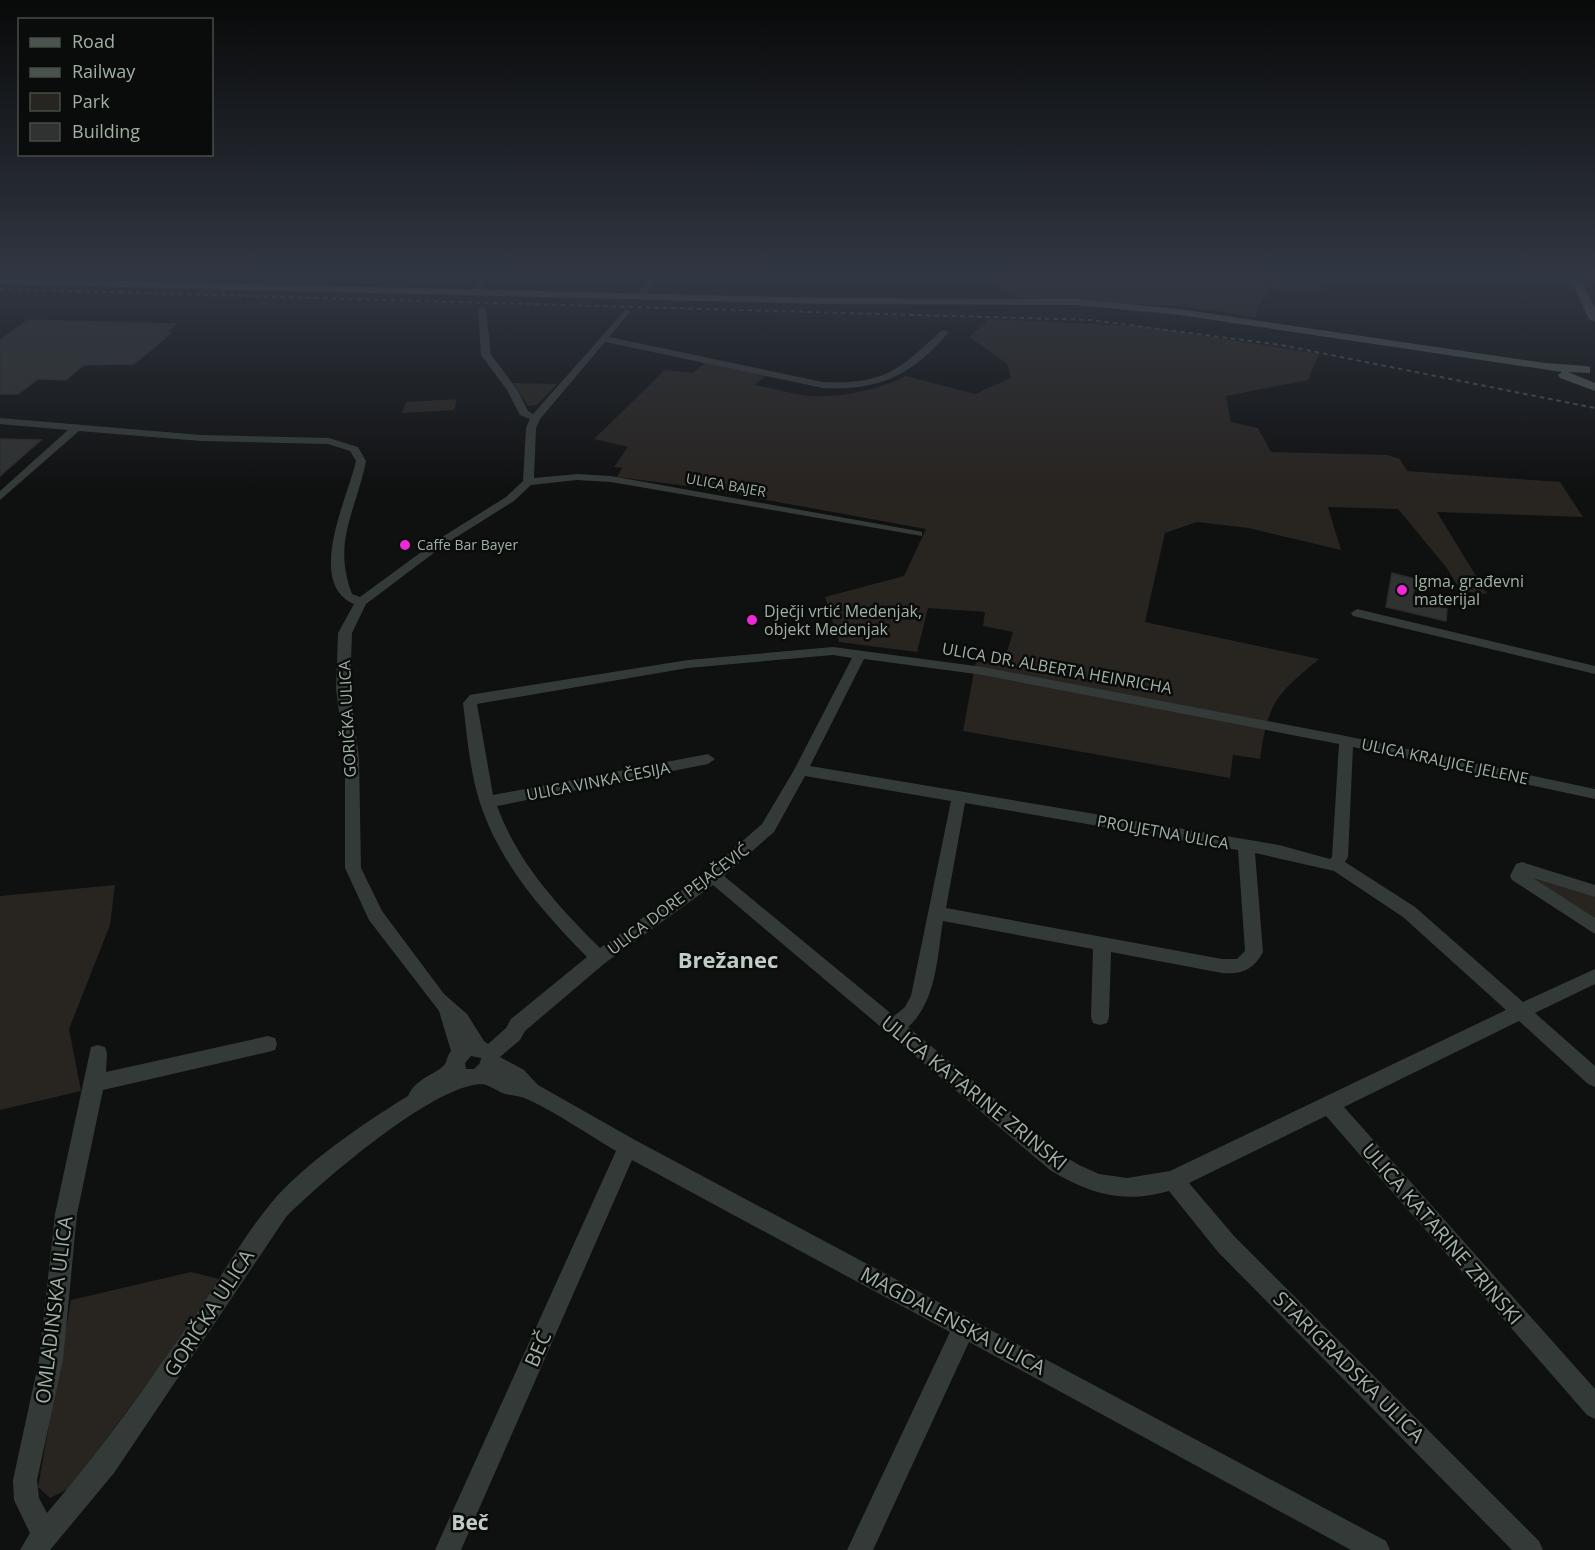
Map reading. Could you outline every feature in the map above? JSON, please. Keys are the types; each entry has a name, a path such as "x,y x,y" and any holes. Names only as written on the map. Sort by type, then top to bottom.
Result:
{"main road":[{"path":"1409,346 1592,373"},
{"path":"1527,364 1578,379 1595,387"}],"street":[{"path":"485,346 486,354 512,389 524,413 535,418"},
{"path":"528,482 531,428 535,418 599,346"},
{"path":"640,346 823,385 846,387 879,384 895,377 930,346"},
{"path":"0,421 247,440 318,440 339,442 354,449 360,456 359,470 337,537 337,554 338,570 347,596 361,602"},
{"path":"0,497 78,427"},
{"name":"ULICA BAJER","path":"528,482 577,477 612,479 918,534"},
{"name":"GORIČKA ULICA","path":"39,1542 105,1464 279,1210 332,1162 475,1061 447,1009 375,915 353,868 352,758 342,669 345,633 361,602 443,540 510,499 528,482"},
{"path":"1357,613 1595,670"},
{"name":"ULICA DR. ALBERTA HEINRICHA","path":"487,802 471,712 470,703 475,698 746,657 833,651 983,671 1346,741"},
{"name":"ULICA DORE PEJAČEVIĆ","path":"475,1061 513,1034 518,1025 599,958 713,876 768,828 801,770 860,654"},
{"name":"ULICA KRALJICE JELENE","path":"1336,864 1340,857 1346,741 1595,794"},
{"name":"ULICA VINKA ČESIJA","path":"487,802 708,759"},
{"name":"PROLJETNA ULICA","path":"801,770 1246,846 1254,952 1247,963 1232,967 936,913"},
{"path":"894,1028 911,1014 920,998 959,797"},
{"path":"487,802 501,837 526,878 542,899 599,958"},
{"path":"1246,846 1279,851 1323,865 1336,864 1409,912 1595,1078"},
{"path":"1595,891 1522,868 1518,876 1595,927"},
{"name":"ULICA KATARINE ZRINSKI","path":"713,876 1057,1163 1076,1175 1099,1185 1132,1190 1173,1180 1330,1106 1595,1407"},
{"path":"1100,1017 1102,944"},
{"path":"1330,1106 1595,976"},
{"path":"95,1083 268,1044"},
{"name":"OMLADINSKA ULICA","path":"39,1542 27,1500 25,1480 51,1360 66,1214 95,1083 98,1053"},
{"name":"MAGDALENSKA ULICA","path":"475,1061 507,1086 531,1091 628,1147 1377,1550"},
{"name":"BEČ","path":"448,1550 628,1147"},
{"name":"STARIGRADSKA ULICA","path":"1173,1180 1226,1244 1530,1550"},
{"path":"860,1550 964,1327"}],"green space":[{"path":"982,346 1270,346 1319,354 1308,380 1226,396 1231,422 1258,428 1271,452 1388,455 1400,459 1407,471 1560,482 1583,517 1437,512 1487,594 1461,591 1446,567 1398,509 1328,507 1341,550 1248,528 1197,522 1165,533 1145,622 1319,659 1276,701 1267,724 1260,759 1233,755 1230,778 963,731 976,661 1003,665 1013,632 983,626 985,612 928,608 917,652 839,642 825,597 904,576 926,529 695,487 617,477 622,468 614,467 628,447 594,439 665,370 693,373 705,363 767,375 754,385 809,396 834,396 859,392 906,376 975,394 1011,378 1007,364"},
{"path":"514,383 557,384 537,405 528,406"},
{"path":"457,399 454,410 402,413 406,402"},
{"path":"1532,876 1595,896 1595,922 1533,883"},
{"path":"115,885 110,925 69,1029 81,1091 0,1110 0,896"},
{"path":"191,1272 219,1279 169,1354 70,1488 50,1498 38,1487 71,1300"}],"building":[{"path":"0,346 155,346 134,364 84,365 66,380 38,379 18,394 0,394"},
{"path":"0,439 41,440 0,476"},
{"name":"Igma, građevni materijal","path":"1392,573 1416,579 1412,601 1447,609 1446,621 1386,607"}],"railway":[{"path":"1288,346 1595,408"}],"place":[{"name":"Caffe Bar Bayer","path":"405,545"},
{"name":"Igma, građevni materijal","path":"1402,590"},
{"name":"Dječji vrtić Medenjak, objekt Medenjak","path":"752,620"}],"district":[{"name":"Brežanec","path":"728,960"},
{"name":"Beč","path":"470,1523"}]}
